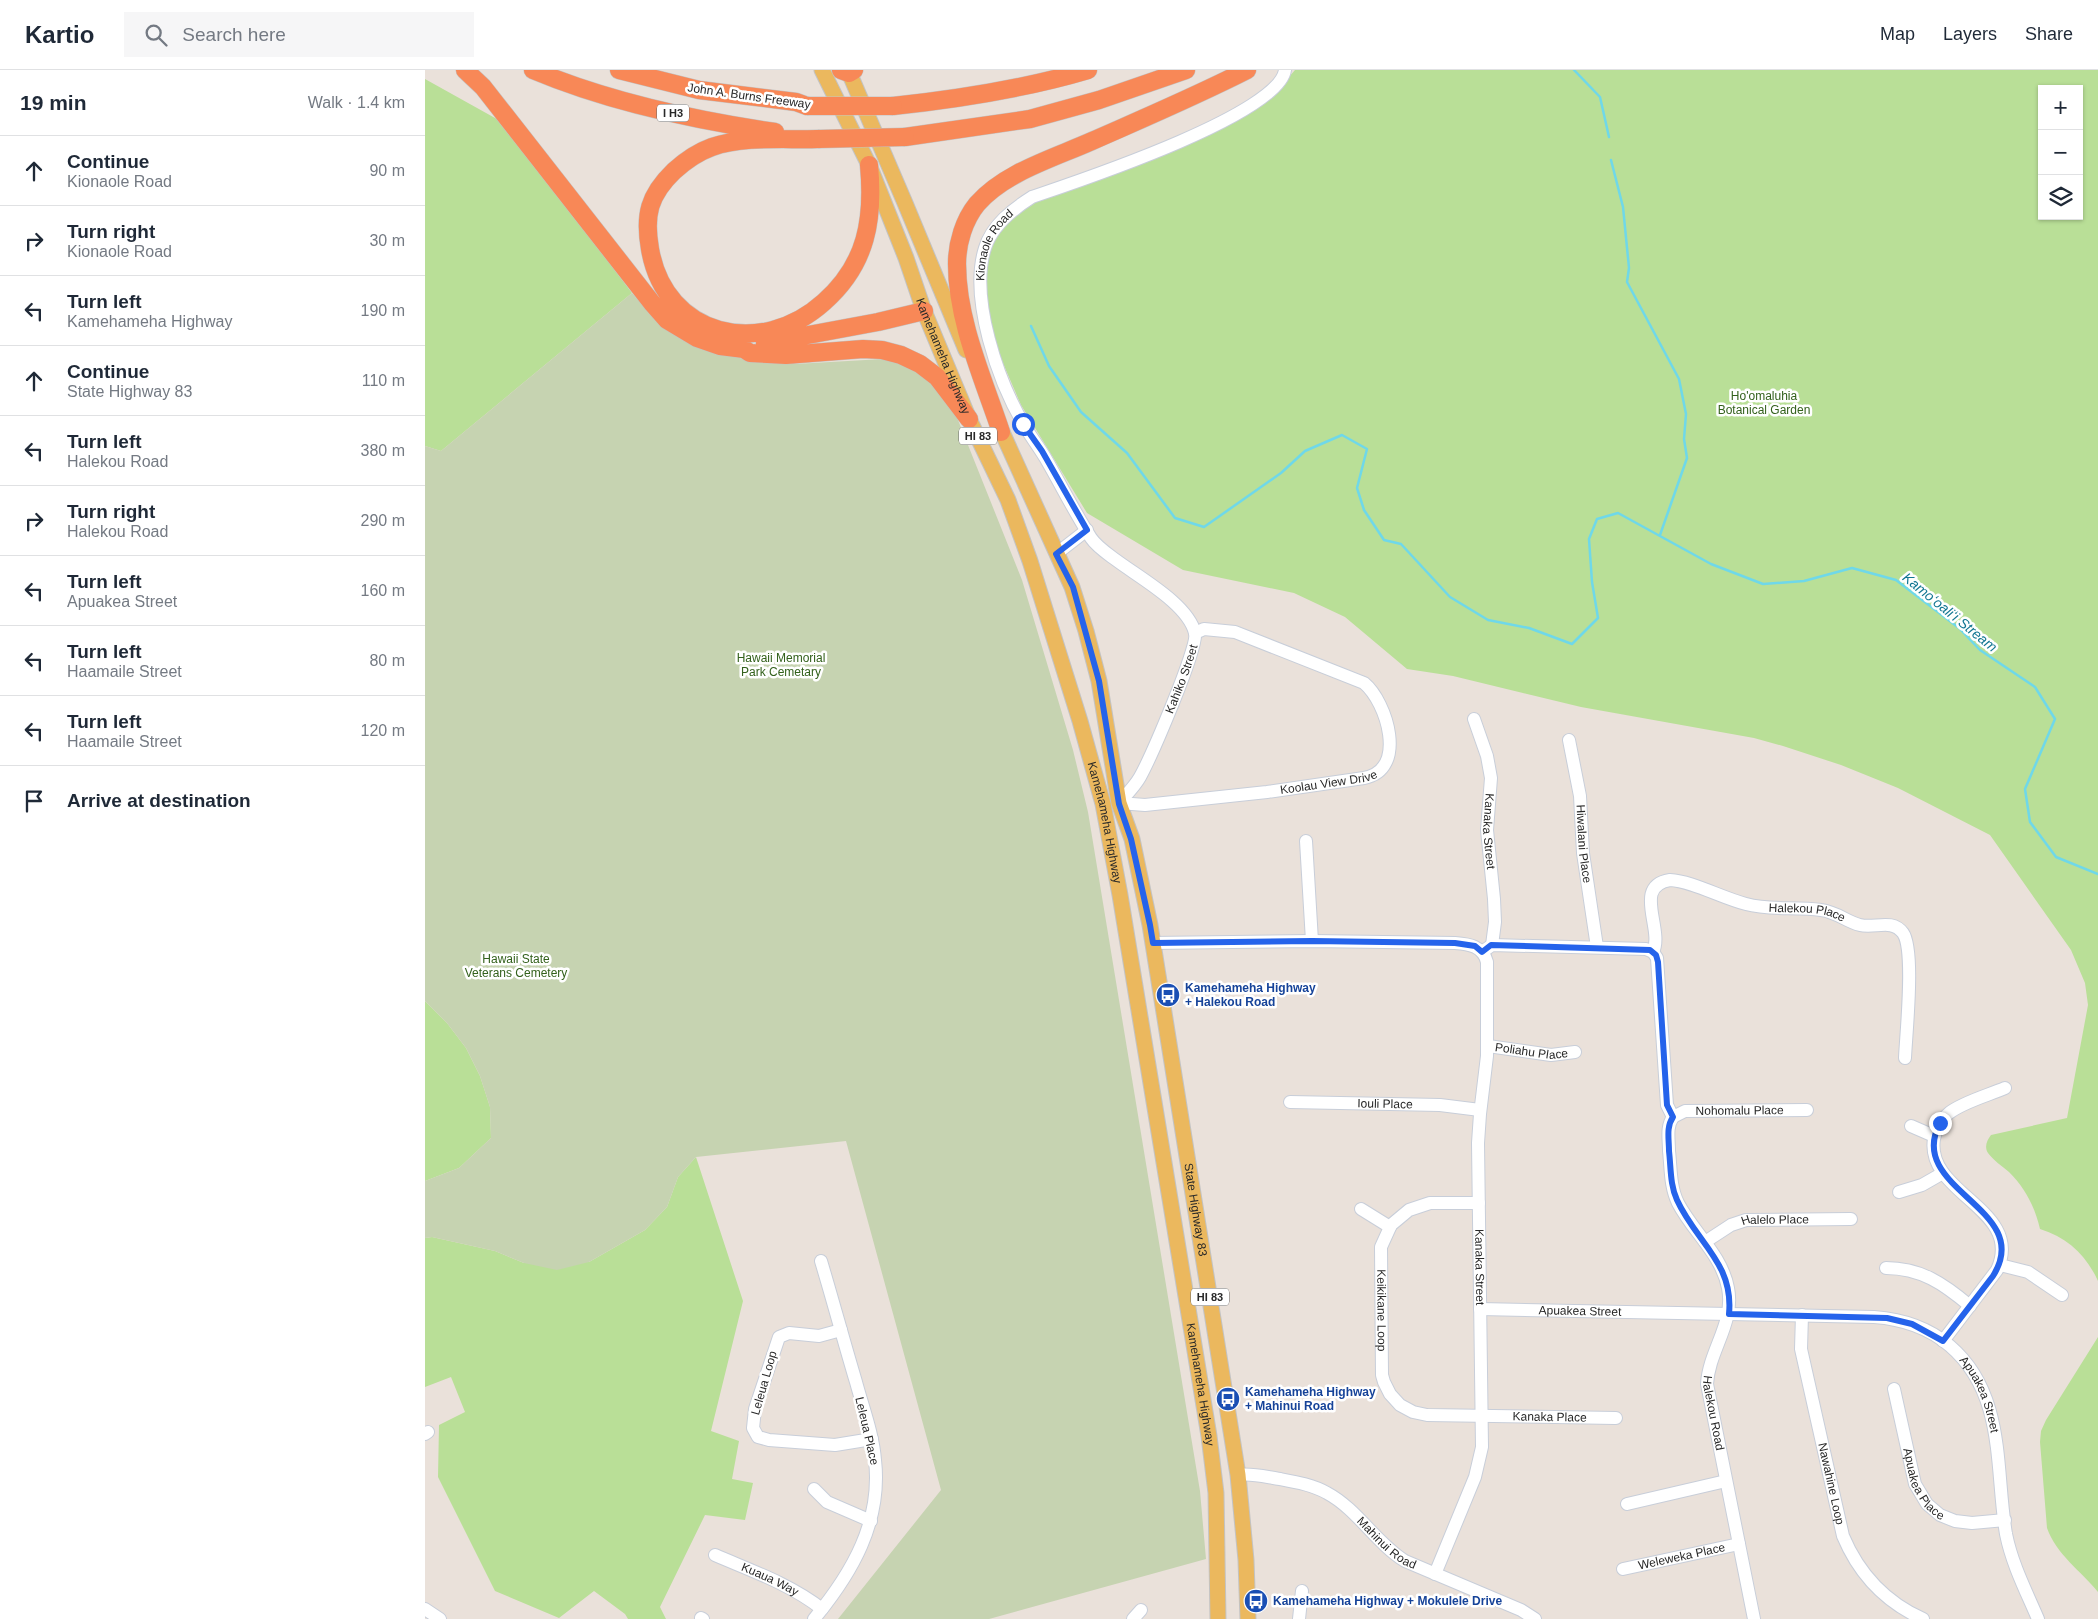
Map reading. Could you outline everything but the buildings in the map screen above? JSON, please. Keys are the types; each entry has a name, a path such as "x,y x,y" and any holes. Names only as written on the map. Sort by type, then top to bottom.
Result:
{"highway":[{"path":"465,70 483,87 659,312 677,326 697,338 720,346 744,349 750,353 771,356 863,349 892,352 915,362 937,376 969,419"},
{"name":"I H3","path":"533,70 569,84 635,104 703,120 818,139 905,137 1030,119 1099,100 1186,70"},
{"name":"John A. Burns Freeway","path":"619,70 699,90 795,102 807,106 893,106 951,100 1010,90 1088,70"},
{"path":"1001,432 969,337 961,301 957,264 965,223 977,205 995,188 1024,171 1204,92 1247,70"},
{"path":"818,139 738,142 713,147 695,155 679,167 657,191 649,208 647,225 653,264 667,294 691,317 721,331 755,334 790,324 821,305 847,278 863,245 871,210 869,165"},
{"path":"744,349 749,344 775,342 924,311"}],"main road":[{"name":"Kamehameha Highway","path":"822,70 869,165 906,258 924,311 969,419 1007,500 1030,561 1080,721 1103,804 1120,895 1127,947 1209,1436 1216,1493 1219,1619"},
{"name":"Kamehameha Highway","path":"848,71 1001,432 1056,554 1073,587 1099,681 1119,804"},
{"path":"924,311 943,296"},
{"path":"1030,561 1056,554"},
{"path":"1103,804 1119,804"},
{"name":"State Highway 83","path":"1119,804 1131,839 1150,925 1238,1474 1246,1560 1248,1619"},
{"path":"1127,947 1153,943"},
{"path":"1157,1123 1181,1119"},
{"path":"1212,1470 1238,1474"}],"street":[{"name":"Kionaole Road","path":"1087,530 1042,451 1023,424 1001,376 989,340 981,302 981,268 985,247 997,226 1014,208 1032,197 1159,151 1242,111 1263,97 1284,77 1285,70"},
{"path":"1056,554 1087,530"},
{"name":"Kahiko Street","path":"1087,530 1091,538 1103,550 1176,605 1190,620 1196,639 1189,664 1140,778 1119,804"},
{"name":"Koolau View Drive","path":"1119,804 1145,805 1267,792 1364,778 1379,772 1389,759 1389,743 1382,706 1375,694 1364,683 1235,632 1204,629 1195,633"},
{"name":"Kanaka Street","path":"1435,1574 1478,1467 1482,1447 1478,1143 1488,1046 1487,949 1495,922 1487,830 1491,778 1487,756 1474,719"},
{"name":"Hiwalani Place","path":"1569,740 1580,796 1583,853 1597,947"},
{"path":"1306,841 1312,941"},
{"name":"Halekou Place","path":"1653,952 1657,937 1650,902 1651,894 1660,883 1670,880 1748,905 1769,908 1820,910 1835,913 1860,926 1887,925 1896,927 1905,937 1909,960 1905,1058"},
{"path":"1153,943 1312,941 1455,943 1487,949 1597,947 1646,949 1653,952"},
{"name":"Halekou Road","path":"1653,952 1658,962 1667,1105 1673,1117 1668,1128 1673,1187 1682,1210 1718,1261 1726,1278 1729,1297 1729,1314 1709,1371 1707,1384 1754,1619"},
{"name":"Poliahu Place","path":"1488,1046 1551,1055 1575,1052"},
{"path":"1943,1341 1993,1276 1999,1265 2002,1246 1996,1228 1943,1173 1934,1155 1935,1136 1944,1118 1954,1110 2005,1088"},
{"name":"Iouli Place","path":"1290,1102 1440,1105 1480,1110"},
{"name":"Nohomalu Place","path":"1673,1117 1685,1111 1807,1110"},
{"path":"1911,1126 1935,1136"},
{"path":"1899,1192 1922,1185 1943,1173"},
{"path":"1361,1209 1390,1227 1403,1214 1422,1205 1479,1203"},
{"name":"Halelo Place","path":"1705,1242 1731,1225 1747,1220 1851,1219"},
{"name":"Keikikane Loop","path":"1390,1227 1383,1239 1381,1255 1382,1375 1386,1388 1394,1400 1413,1412 1427,1415 1482,1416"},
{"name":"Leleua Place","path":"818,1614 848,1574 859,1551 871,1521 876,1474 872,1439 821,1261"},
{"path":"1999,1265 2029,1272 2062,1295"},
{"path":"1886,1268 1908,1269 1929,1276 1950,1288 1970,1306"},
{"name":"Apuakea Street","path":"1480,1309 1887,1318 1912,1324 1943,1341 1956,1351 1972,1369 1988,1400 1993,1424 2005,1520 2014,1563 2035,1618"},
{"name":"Nawahine Loop","path":"1802,1315 1801,1349 1843,1536 1856,1563 1875,1586 1893,1602 1923,1619"},
{"name":"Leleua Loop","path":"841,1330 819,1336 789,1333 779,1337 755,1409 753,1428 758,1437 769,1440 835,1445 872,1439"},
{"name":"Apuakea Place","path":"1894,1389 1915,1484 1927,1504 1939,1515 1955,1521 1972,1523 2005,1520"},
{"name":"Kanaka Place","path":"1482,1416 1616,1418"},
{"name":"Mahinui Road","path":"1238,1474 1295,1482 1327,1493 1339,1501 1397,1557 1521,1610 1535,1619"},
{"path":"1627,1504 1726,1481"},
{"path":"814,1489 827,1502 871,1521"},
{"name":"Weleweka Place","path":"1623,1569 1739,1544"},
{"name":"Kuaua Way","path":"715,1555 779,1582 808,1598 818,1614"},
{"path":"1299,1619 1302,1590"},
{"path":"425,1609 440,1619"}],"green space":[{"name":"Ho'omaluhia Botanical Garden","path":"1295,70 2098,70 2098,1281 2082,1255 2059,1237 2040,1229 2025,1191 2009,1172 1990,1156 1986,1148 1987,1141 1991,1135 2067,1118 2088,1005 2085,983 2071,950 1990,835 1898,788 1841,765 1783,746 1754,738 1581,707 1453,676 1407,669 1345,617 1294,593 1183,570 1087,513 1021,405 999,354 990,319 984,279 990,249 999,232 1026,206 1277,91"},
{"path":"425,79 504,123 632,293 441,451 425,446"},
{"name":"Hawaii Memorial Park Cemetary","path":"632,293 652,316 735,357 765,363 795,364 893,360 922,372 954,410 1022,580 1073,750 1088,812 1200,1491 1206,1559 989,1619 838,1619 941,1490 846,1141 696,1157 678,1177 667,1207 645,1230 589,1262 557,1270 524,1263 495,1251 432,1237 425,1238 425,1181 459,1168 491,1138 490,1107 480,1076 466,1048 447,1023 425,1001 425,446 441,451"},
{"path":"425,1001 447,1023 466,1048 480,1076 490,1107 491,1138 459,1168 425,1181"},
{"path":"696,1157 743,1301 711,1431 739,1441 732,1479 753,1483 745,1520 705,1515 660,1607 666,1619 628,1619 625,1614 594,1591 559,1618 495,1591 438,1477 439,1425 465,1412 451,1377 425,1387 425,1238 432,1237 495,1251 524,1263 589,1262 645,1230 667,1207 678,1177"},
{"path":"2098,1337 2098,1592 2056,1546 2047,1528 2040,1442 2041,1431 2046,1420"}],"waterway":[{"path":"1574,70 1600,97 1609,137"},
{"path":"1611,160 1623,207 1629,268 1627,282 1679,379 1686,414 1684,439 1687,458 1660,535"},
{"name":"Kamoʻoaliʻi Stream","path":"1031,326 1049,366 1081,412 1127,453 1175,518 1204,527 1281,473 1305,451 1342,435 1367,449 1357,488 1364,510 1384,540 1401,544 1450,597 1488,620 1529,628 1572,644 1598,618 1592,582 1589,539 1597,519 1618,513 1711,564 1763,584 1804,581 1852,568 1896,580 1959,628 1980,650 2035,687 2055,719 2025,789 2030,822 2056,857 2098,874"}],"place":[{"name":"Kamehameha Highway + Halekou Road","path":"1168,995"},
{"name":"Kamehameha Highway + Mahinui Road","path":"1228,1399"},
{"name":"Kamehameha Highway + Mokulele Drive","path":"1256,1601"}],"route":[{"path":"1023,424 1042,451 1087,530 1056,554 1073,587 1087,631 1099,681 1119,804 1131,839 1153,943 1449,942 1475,946 1482,952 1491,945 1650,950 1656,955 1658,962 1667,1105 1673,1117 1668,1128 1671,1179 1682,1210 1718,1261 1726,1278 1729,1314 1874,1316 1912,1324 1936,1335 1943,1341 1997,1270 2002,1252 2001,1240 1993,1222 1943,1173 1936,1162 1933,1142 1940,1123"}],"park label":[{"name":"Hawaii State Veterans Cemetery","path":"516,966"}]}
